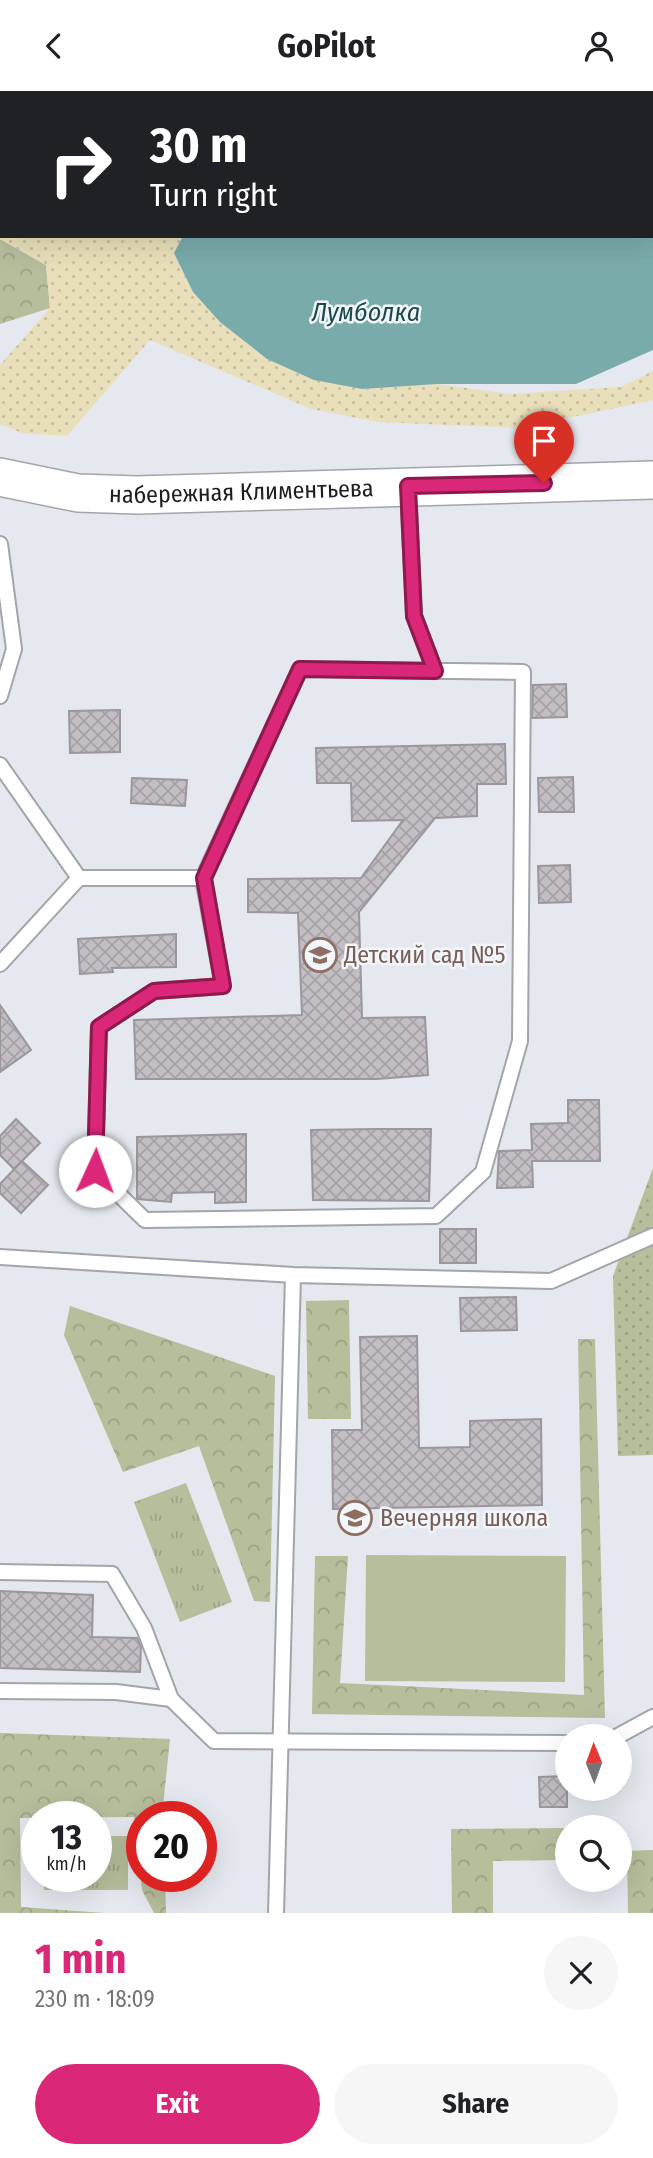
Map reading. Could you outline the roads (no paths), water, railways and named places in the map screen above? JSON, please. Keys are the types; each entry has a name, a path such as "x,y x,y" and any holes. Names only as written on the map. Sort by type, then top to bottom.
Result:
{"street":[{"name":"набережная Климентьева","path":"0,477 78,493 138,495 653,480"}],"lane":[{"path":"408,486 414,616 435,671"},
{"path":"0,544 15,649 0,696"},
{"path":"300,669 435,671 523,672 520,1041 482,1172 436,1216 145,1220 95,1171 99,1027 154,991 223,986 204,878 300,669"},
{"path":"0,765 79,878"},
{"path":"0,964 79,878 204,878"},
{"path":"0,1257 293,1275 551,1280 653,1236"},
{"path":"276,1913 293,1275"},
{"path":"0,1572 112,1574 144,1628 171,1699 214,1741 555,1743"},
{"path":"0,1692 117,1692 171,1699"},
{"path":"632,1728 653,1717"}],"water":[{"name":"Лумболка","path":"182,238 653,238 653,350 576,384 437,384 362,389 314,380 267,359 220,322 193,292 174,253"}],"place":[{"name":"Детский сад №5","path":"320,955"},
{"name":"Вечерняя школа","path":"355,1518"}]}
